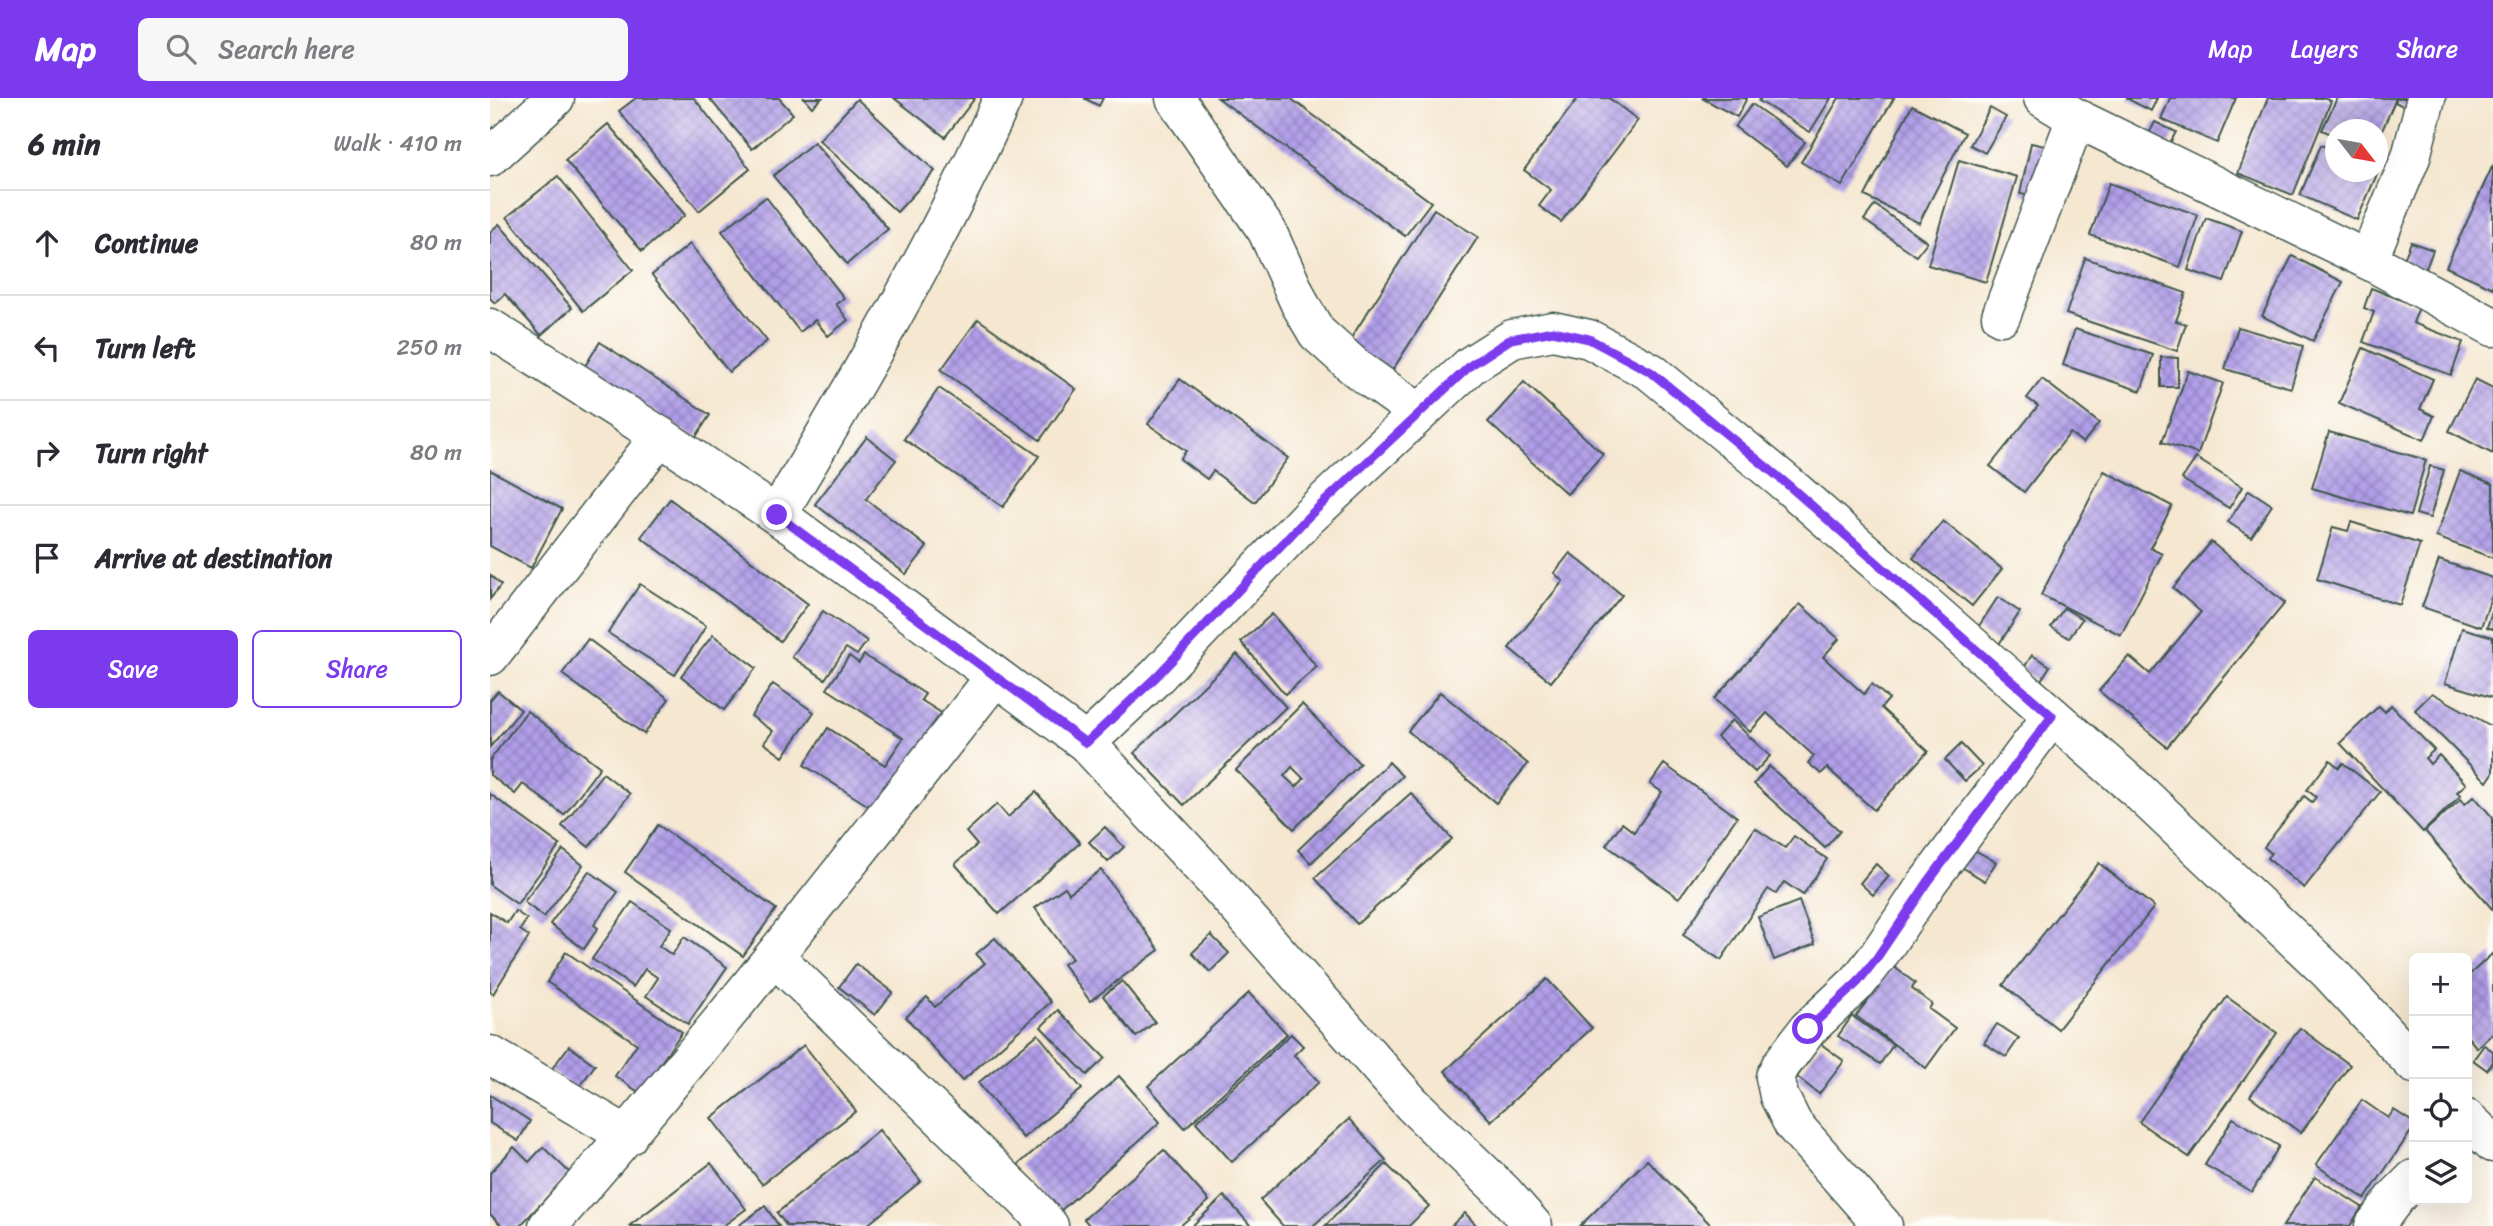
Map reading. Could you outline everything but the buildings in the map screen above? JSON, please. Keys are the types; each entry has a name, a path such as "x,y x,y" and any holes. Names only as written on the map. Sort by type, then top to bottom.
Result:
{"street":[{"path":"490,157 555,98"},
{"path":"777,515 895,316 968,176 1003,98"},
{"path":"1175,98 1267,231 1300,304 1317,332 1356,368 1419,413"},
{"path":"2043,98 2076,118 2368,260 2493,327"},
{"path":"2368,260 2411,156 2426,98"},
{"path":"2001,316 2076,118"},
{"path":"490,328 660,436 777,515 1086,743 1211,877 1412,1104 1504,1193 1533,1226"},
{"path":"1086,743 1156,677 1308,517 1471,365 1511,339 1553,331 1589,339 1651,372 1787,484 2136,789 2330,973 2409,1059"},
{"path":"490,656 660,436"},
{"path":"548,1226 628,1136 775,957 995,677"},
{"path":"1883,1226 1793,1124 1779,1096 1775,1077 1808,1029 1858,982 1876,959 1928,882 2052,716"},
{"path":"775,957 1026,1200 1049,1226"},
{"path":"490,1055 628,1136"},
{"path":"2374,1226 2409,1184"}],"route":[{"path":"777,515 1086,743 1156,677 1308,517 1471,365 1511,339 1553,331 1589,339 1651,372 1787,484 2052,716 1928,882 1876,959 1858,982 1808,1029"}]}
